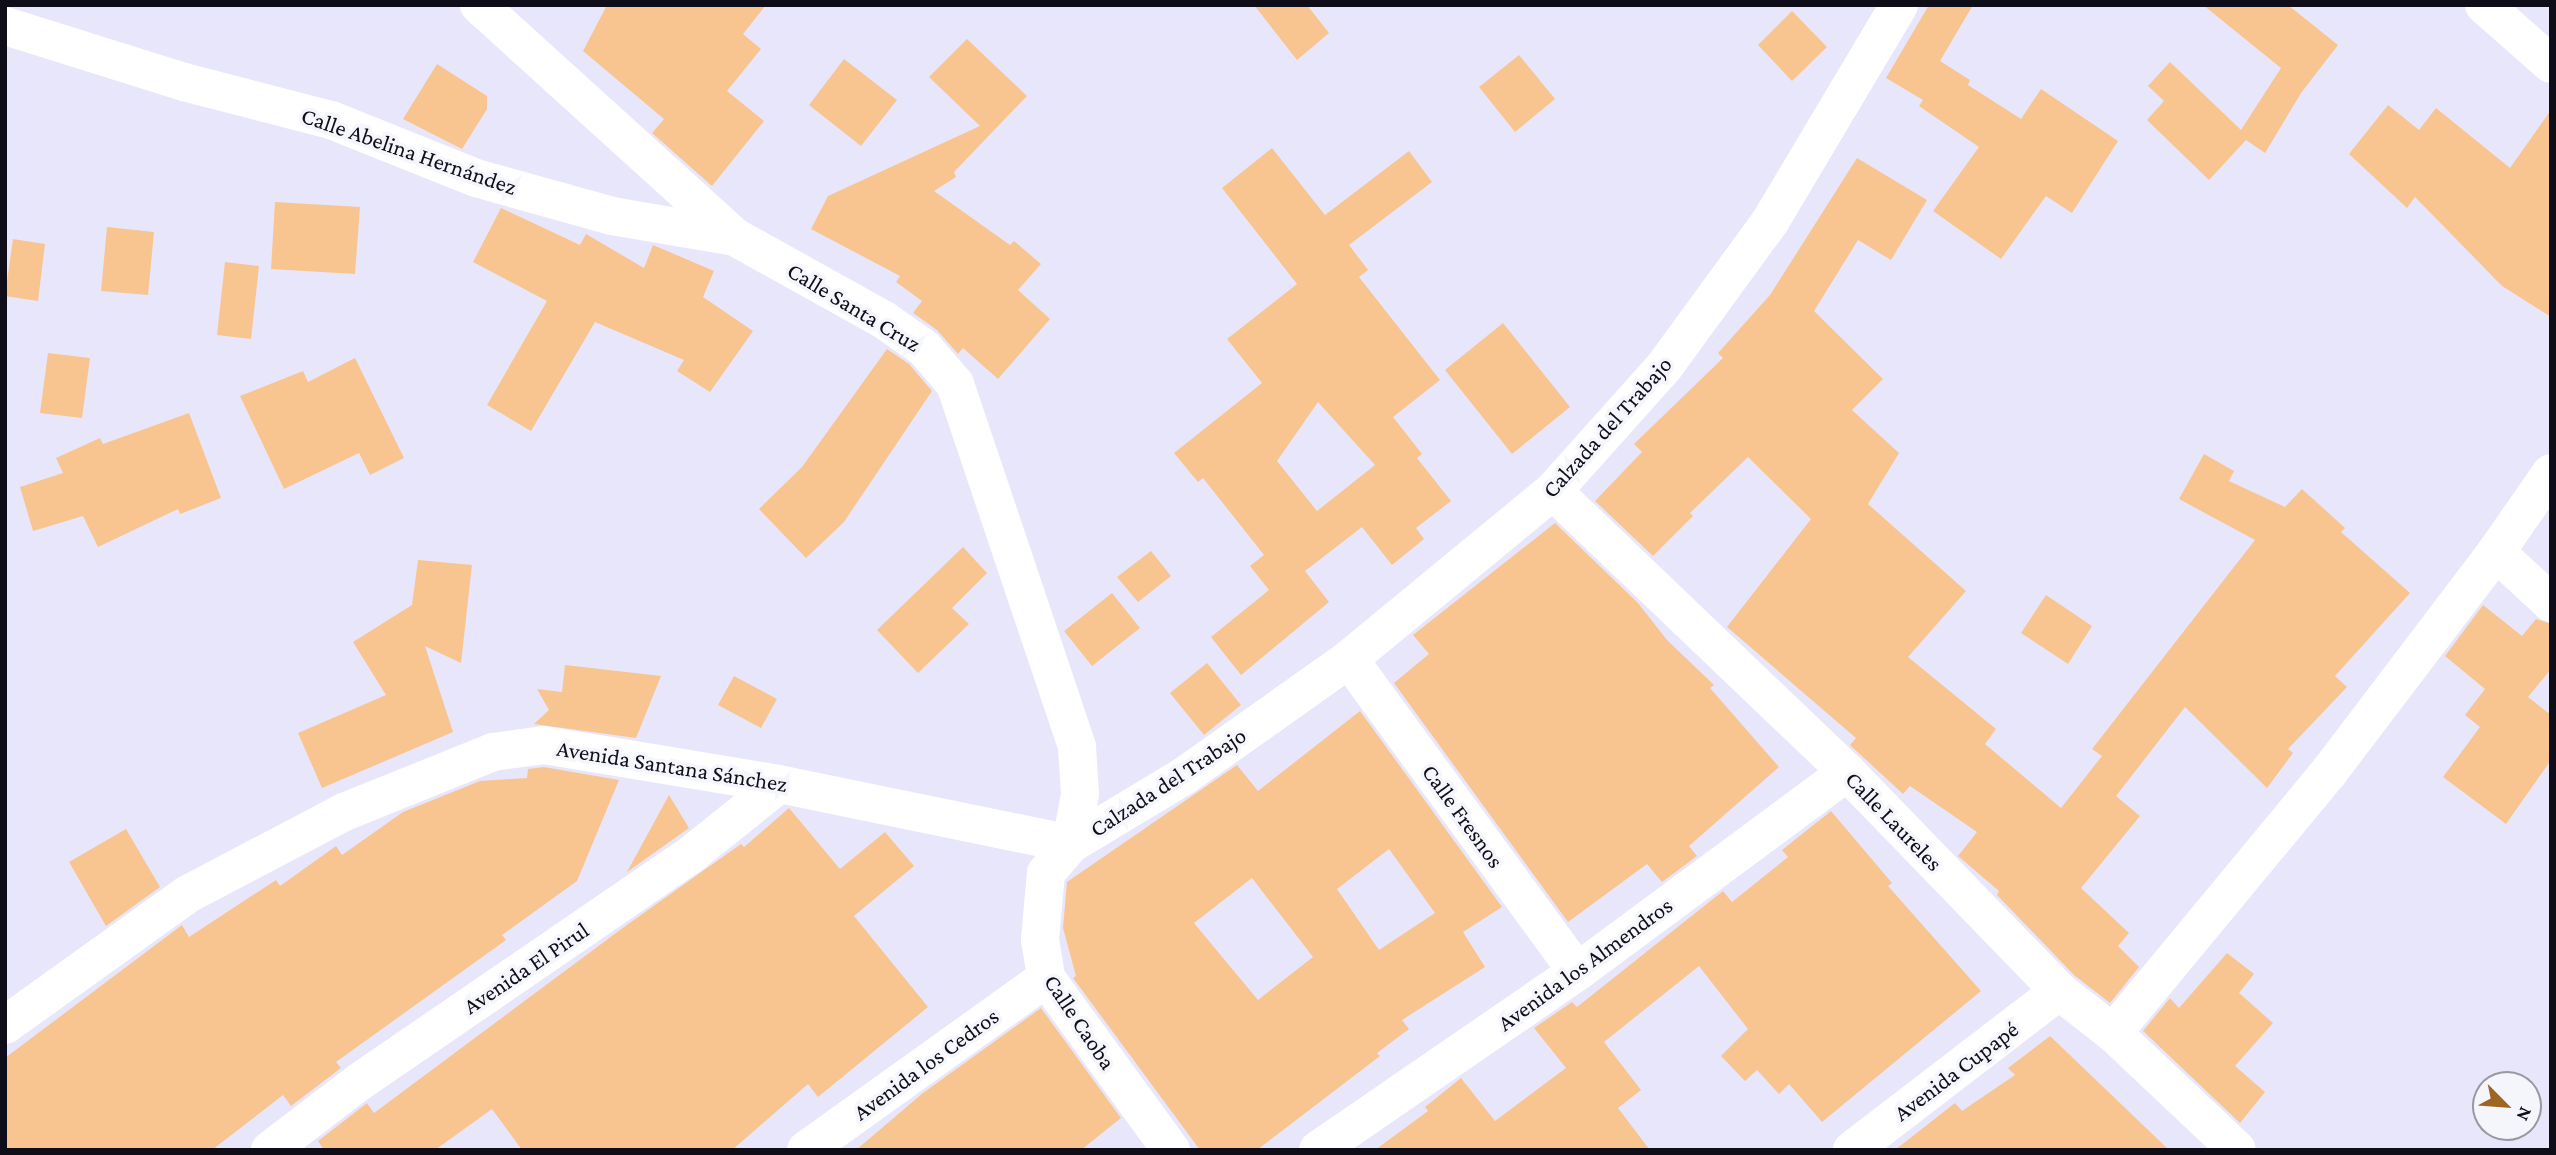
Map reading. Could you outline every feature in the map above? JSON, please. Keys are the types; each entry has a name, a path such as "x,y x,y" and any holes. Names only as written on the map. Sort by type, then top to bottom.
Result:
{"street":[{"name":"Calle Santa Cruz","path":"479,5 735,237 884,320 924,348 955,384 1077,747 1080,794 1071,844"},
{"name":"Calzada del Trabajo","path":"1071,844 1184,776 1349,659 1553,491 1664,367 1771,220 1899,5"},
{"path":"2484,5 2551,64"},
{"name":"Calle Abelina Hernández","path":"5,26 184,82 331,120 476,178 612,216 735,237"},
{"path":"2113,1033 2329,772 2496,552 2551,473"},
{"name":"Calle Laureles","path":"1553,491 1847,772 2059,991 2113,1033 2237,1150"},
{"path":"2496,552 2551,603"},
{"name":"Calle Fresnos","path":"1349,659 1577,972"},
{"name":"Avenida Santana Sánchez","path":"5,1025 188,894 344,812 493,752 544,745 779,784 1071,844"},
{"name":"Avenida los Almendros","path":"1318,1150 1577,972 1847,772"},
{"name":"Avenida El Pirul","path":"270,1150 359,1082 693,853 779,784"},
{"name":"Calle Caoba","path":"1071,844 1046,873 1040,939 1045,978 1171,1150"},
{"name":"Avenida los Cedros","path":"806,1150 1045,978"},
{"name":"Avenida Cupapé","path":"1852,1150 2059,991"}],"building":[{"path":"607,5 766,5 743,34 761,49 727,91 764,121 712,186 652,133 664,119 583,51"},
{"path":"1254,5 1307,5 1329,33 1297,60"},
{"path":"1929,5 1973,5 1940,61 1970,80 1968,85 2021,119 2041,89 2118,141 2072,213 2046,196 2001,259 1933,211 1979,147 1919,106 1923,100 1886,78"},
{"path":"2203,5 2288,5 2338,45 2301,93 2265,153 2246,140 2209,180 2147,120 2164,101 2148,86 2170,62 2241,130 2281,68"},
{"path":"1792,11 1827,47 1792,81 1758,45"},
{"path":"967,39 1027,96 954,172 956,177 934,191 1010,245 1014,241 1041,264 1018,290 1050,319 998,379 963,348 958,354 937,330 913,313 922,301 896,282 900,276 811,229 828,196 980,126 929,77"},
{"path":"1519,55 1555,99 1515,132 1479,87"},
{"path":"844,59 897,100 861,146 809,105"},
{"path":"437,64 487,96 487,109 462,149 403,119"},
{"path":"2388,105 2419,130 2436,108 2510,168 2551,110 2551,317 2502,286 2415,197 2407,208 2349,154"},
{"path":"1272,148 1325,215 1409,151 1432,182 1349,245 1368,270 1359,277 1440,380 1393,417 1422,454 1417,458 1451,501 1416,528 1424,539 1392,565 1362,527 1305,571 1329,602 1241,675 1211,637 1269,590 1250,566 1264,555 1203,478 1198,482 1174,453 1262,383 1227,339 1297,284 1222,188","holes":["1318,402 1375,465 1317,511 1277,461"]},
{"path":"1857,158 1927,200 1891,260 1858,240 1814,311 1883,379 1852,410 1899,453 1868,504 1966,591 1908,657 1996,729 1985,744 2061,808 2102,756 2092,749 2255,540 2179,499 2204,454 2234,471 2229,481 2285,507 2302,489 2345,528 2341,532 2410,593 2335,676 2347,687 2288,749 2293,753 2267,788 2185,707 2116,796 2140,816 2081,888 2129,933 2118,946 2139,967 2110,1003 2074,975 1997,895 1999,891 1958,856 1977,832 1910,786 1903,794 1850,745 1856,738 1727,627 1811,519 1748,457 1690,513 1693,516 1653,556 1595,501 1642,452 1634,444 1723,358 1718,353 1770,295"},
{"path":"275,202 360,207 355,274 271,269"},
{"path":"501,208 580,245 586,234 644,268 653,245 714,271 703,297 753,331 710,392 677,371 684,360 595,322 531,431 487,405 547,301 473,262"},
{"path":"107,227 154,232 148,295 101,291"},
{"path":"13,239 45,244 38,301 5,296"},
{"path":"225,262 259,266 251,339 217,335"},
{"path":"1503,323 1570,407 1512,454 1445,370"},
{"path":"887,349 909,364 932,391 844,522 806,558 759,509 802,467"},
{"path":"48,353 90,358 82,418 40,413"},
{"path":"355,358 404,458 370,475 359,453 284,489 240,396 303,371 308,382"},
{"path":"189,413 221,498 180,514 178,509 98,547 83,516 33,531 20,487 63,473 56,458 100,438 103,444"},
{"path":"1555,523 1638,603 1667,640 1714,685 1710,688 1779,767 1689,846 1697,856 1662,882 1647,864 1568,922 1394,683 1429,654 1413,635"},
{"path":"963,547 987,573 952,608 969,624 918,673 877,630"},
{"path":"1151,551 1171,576 1138,602 1117,577"},
{"path":"418,560 472,565 461,663 425,646 453,732 322,788 298,733 386,695 353,642 412,605"},
{"path":"1112,593 1140,628 1092,666 1064,631"},
{"path":"2046,595 2092,626 2068,664 2021,633"},
{"path":"2483,605 2522,636 2536,619 2551,624 2551,669 2528,697 2551,715 2551,760 2506,824 2443,777 2480,727 2465,715 2485,689 2445,656"},
{"path":"1207,663 1241,705 1204,735 1170,693"},
{"path":"565,665 661,676 636,738 534,724 549,710 537,689 562,692"},
{"path":"734,676 777,699 761,728 718,705"},
{"path":"1360,711 1502,907 1463,932 1485,967 1402,1020 1409,1029 1377,1053 1380,1056 1257,1150 1200,1150 1073,978 1076,976 1063,928 1067,882 1237,765 1258,791","holes":["1389,849 1435,913 1379,950 1337,889","1252,878 1313,957 1258,1000 1194,923"]},
{"path":"544,767 619,780 577,881 502,935 506,940 336,1062 341,1068 291,1106 283,1095 212,1150 5,1150 5,1058 182,925 189,937 276,880 280,886 336,846 342,855 403,812 480,781 527,778 528,769"},
{"path":"669,795 689,828 627,872"},
{"path":"789,808 840,869 885,832 914,866 854,916 928,1007 818,1097 808,1084 732,1150 522,1150 492,1109 435,1150 324,1150 318,1141 367,1103 374,1113 624,927 741,844 744,847"},
{"path":"1831,811 1892,883 1888,886 1981,991 1822,1122 1789,1084 1779,1094 1757,1070 1745,1081 1721,1056 1748,1029 1699,966 1604,1042 1641,1090 1618,1108 1650,1150 1375,1150 1428,1111 1425,1107 1461,1078 1495,1121 1566,1068 1534,1028 1572,1002 1577,1007 1723,891 1732,902 1788,857 1782,850"},
{"path":"126,829 160,887 106,926 69,862"},
{"path":"2227,953 2254,974 2239,993 2273,1023 2235,1066 2265,1092 2240,1123 2143,1031 2170,998 2179,1008"},
{"path":"1041,1008 1121,1118 1081,1150 856,1150 923,1093"},
{"path":"2050,1036 2169,1150 1895,1150 1955,1103 1962,1111 2015,1075 2008,1068"}]}
